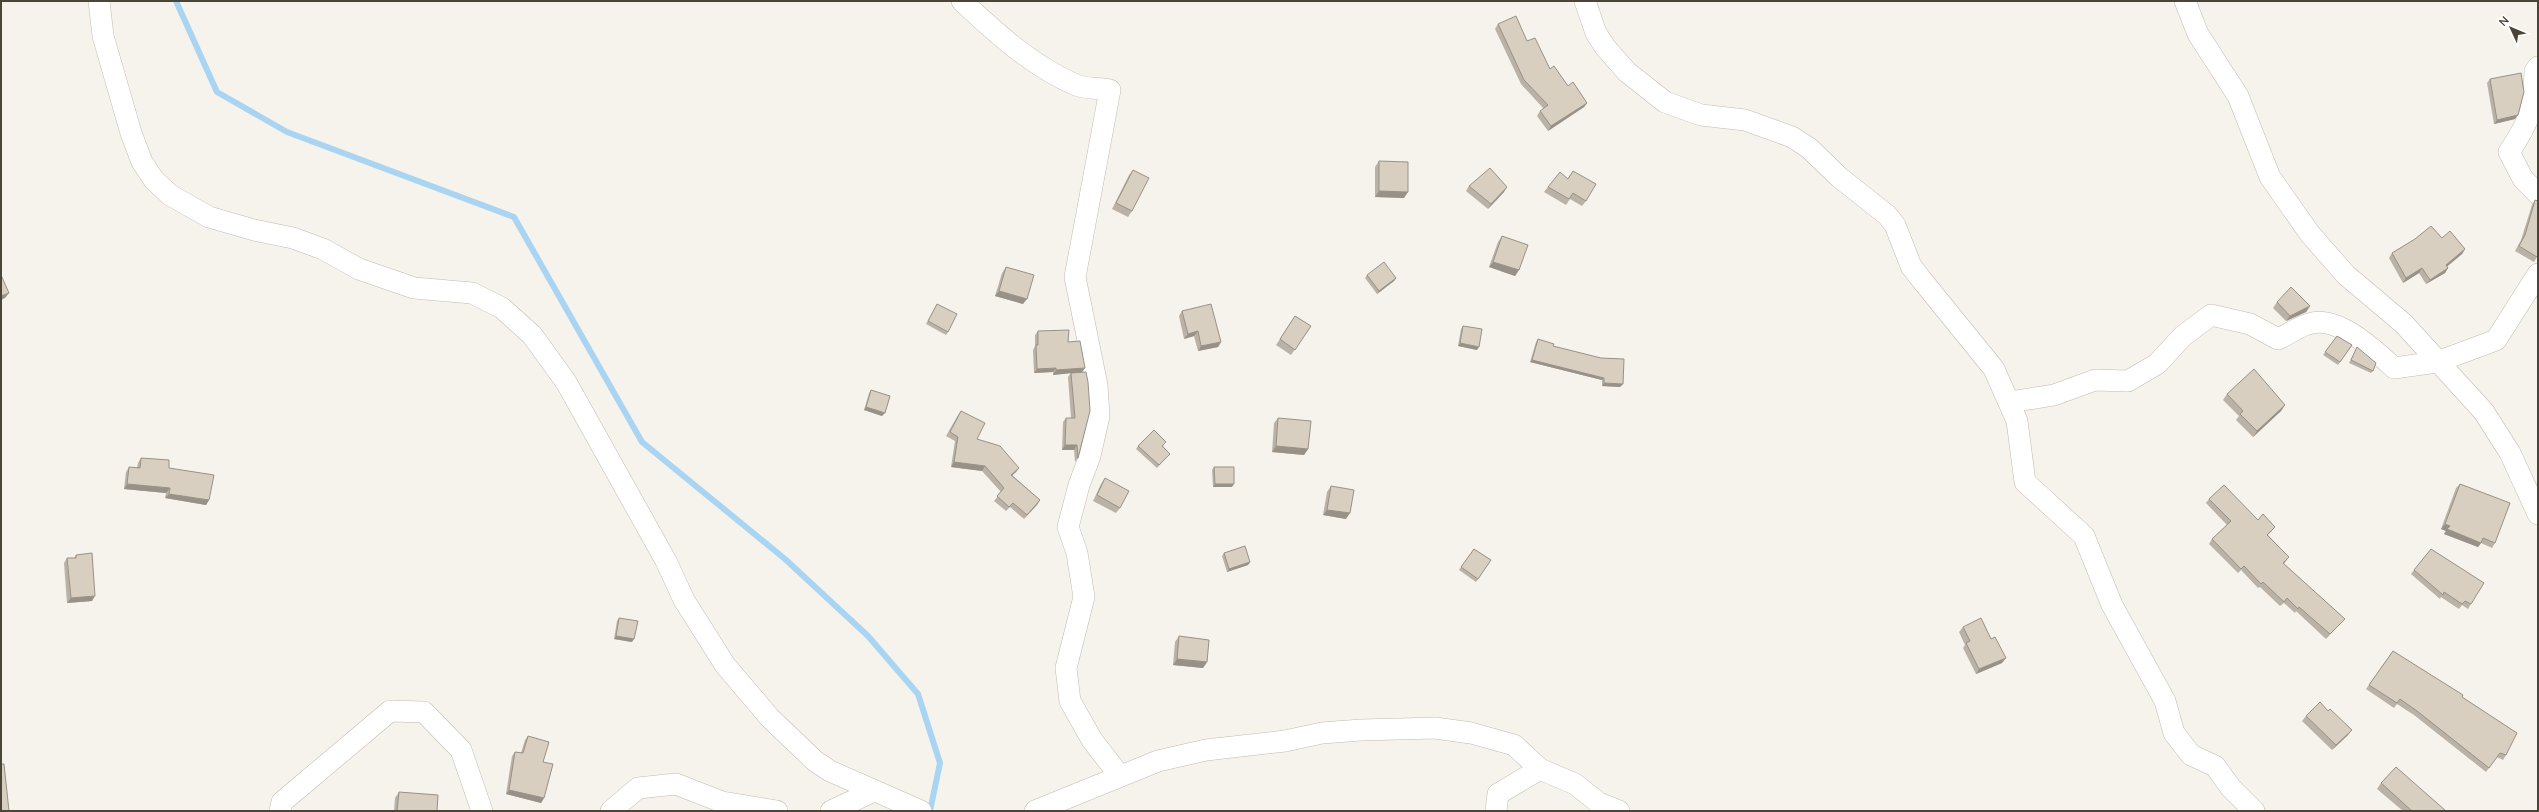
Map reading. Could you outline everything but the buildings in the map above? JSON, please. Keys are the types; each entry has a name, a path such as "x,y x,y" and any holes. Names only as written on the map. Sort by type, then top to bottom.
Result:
{"street":[{"path":"99,1 103,36 131,133 142,162 154,180 170,195 209,217 254,230 299,240 359,269 414,288 472,293 502,308 532,335 566,382 666,561 684,600 725,665 770,718 815,761 830,771 921,811"},
{"path":"962,1 998,35 1033,60 1077,85 1110,90 1075,277 1097,385 1099,416 1090,456 1078,485 1068,527 1077,553 1084,598 1066,668 1070,701 1092,740 1120,776"},
{"path":"1585,1 1596,33 1605,47 1627,72 1665,102 1701,115 1745,120 1792,137 1809,148 1839,178 1878,206 1895,225 1912,266 1994,369 2010,402 2017,421 2024,482 2084,536 2112,605 2165,701 2174,732 2191,755 2215,766 2231,788 2254,811"},
{"path":"2185,1 2198,34 2238,96 2270,176 2310,234 2346,275 2404,324 2484,412 2510,453 2538,514"},
{"path":"2538,67 2535,71 2534,104 2524,131 2509,152 2523,179 2538,194"},
{"path":"2010,402 2054,395 2095,380 2128,381 2157,364 2183,336 2211,316 2250,324 2278,339 2312,323 2330,325 2367,342 2394,368 2437,362 2496,340 2538,274"},
{"path":"280,811 282,802 390,711 424,712 462,750 482,811"},
{"path":"1035,811 1158,761 1206,750 1285,741 1322,733 1393,727 1435,728 1496,739 1514,745 1540,769 1575,784 1599,803 1619,811"},
{"path":"1496,811 1498,794 1540,769"},
{"path":"611,811 638,788 676,784 722,802 777,811"},
{"path":"831,811 874,791"}],"waterway":[{"path":"176,1 217,92 287,132 514,217 642,442 785,559 868,636 918,694 940,763 930,811"}]}
